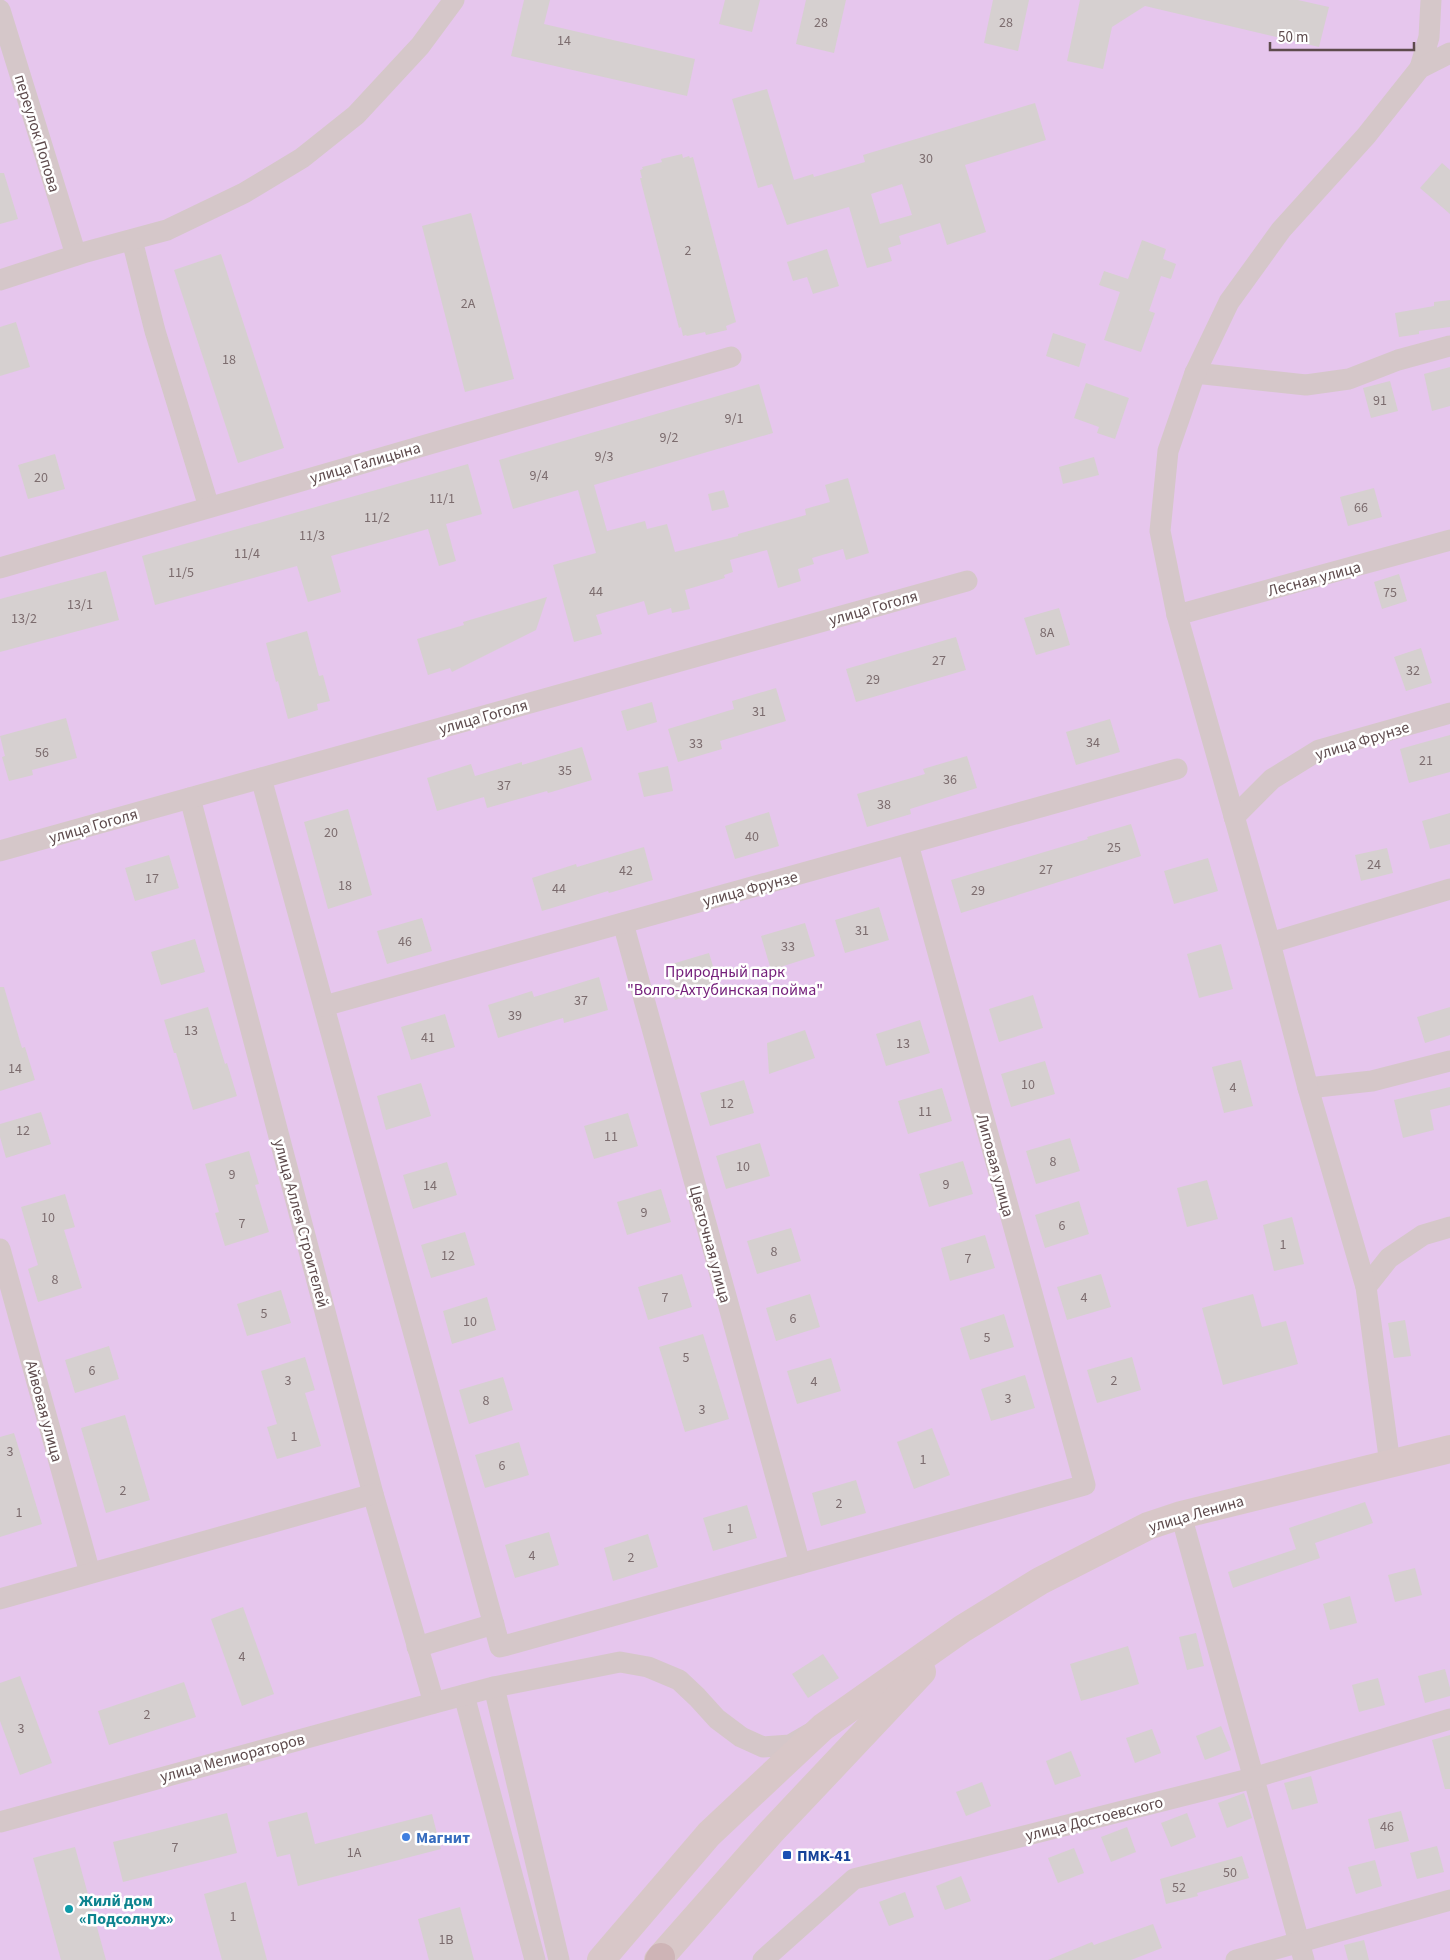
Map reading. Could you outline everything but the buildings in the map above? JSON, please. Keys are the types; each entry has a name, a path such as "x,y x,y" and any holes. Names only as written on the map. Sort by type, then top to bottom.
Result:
{"street":[{"path":"0,280 76,255 167,230 244,193 302,158 356,115 420,46 454,0"},
{"path":"1390,1464 1366,1287 1308,1088 1270,943 1177,615 1160,531 1168,451 1195,373 1229,302 1281,230 1366,136 1420,68 1430,37 1431,0"},
{"name":"переулок Попова","path":"0,10 76,255"},
{"path":"1420,68 1449,56"},
{"path":"132,240 155,331 209,507"},
{"path":"1195,373 1306,385 1349,379 1398,360 1450,346"},
{"name":"улица Галицына","path":"0,568 731,357"},
{"name":"Лесная улица","path":"1177,615 1450,540"},
{"name":"улица Гоголя","path":"0,851 967,581"},
{"name":"улица Фрунзе","path":"1234,817 1272,780 1319,750 1450,713"},
{"name":"улица Фрунзе","path":"324,1006 1177,770"},
{"path":"261,778 500,1647 800,1564"},
{"name":"улица Аллея Строителей","path":"190,798 373,1494 434,1703"},
{"name":"Липовая улица","path":"800,1564 1085,1485 908,844"},
{"path":"1270,943 1450,889"},
{"name":"Цветочная улица","path":"623,923 800,1564"},
{"path":"1308,1088 1372,1081 1450,1060"},
{"path":"1366,1287 1389,1258 1423,1235 1450,1227"},
{"name":"Айвовая улица","path":"0,1249 90,1574"},
{"name":"улица Ленина","path":"962,1629 1040,1581 1148,1526 1180,1515 1450,1449"},
{"path":"0,1599 373,1494"},
{"path":"1180,1515 1301,1951"},
{"path":"417,1647 494,1624"},
{"path":"601,1960 709,1834 823,1726 962,1629"},
{"path":"659,1959 771,1832 962,1629"},
{"name":"улица Мелиораторов","path":"0,1822 233,1756 494,1687 620,1662 648,1667 679,1680 717,1719 741,1737 763,1747 790,1745 823,1726"},
{"path":"494,1687 559,1960"},
{"path":"464,1695 535,1960"},
{"name":"улица Достоевского","path":"763,1960 854,1879 1253,1778 1450,1719"},
{"path":"1236,1960 1301,1951 1450,1900"}],"green space":[{"name":"Природный парк \"Волго-Ахтубинская пойма\"","path":"0,0 1450,0 1450,1960 0,1960"}],"place":[{"name":"Магнит","path":"406,1837"},
{"name":"ПМК-41","path":"787,1855"},
{"name":"Жилй дом «Подсолнух»","path":"69,1909"}]}
